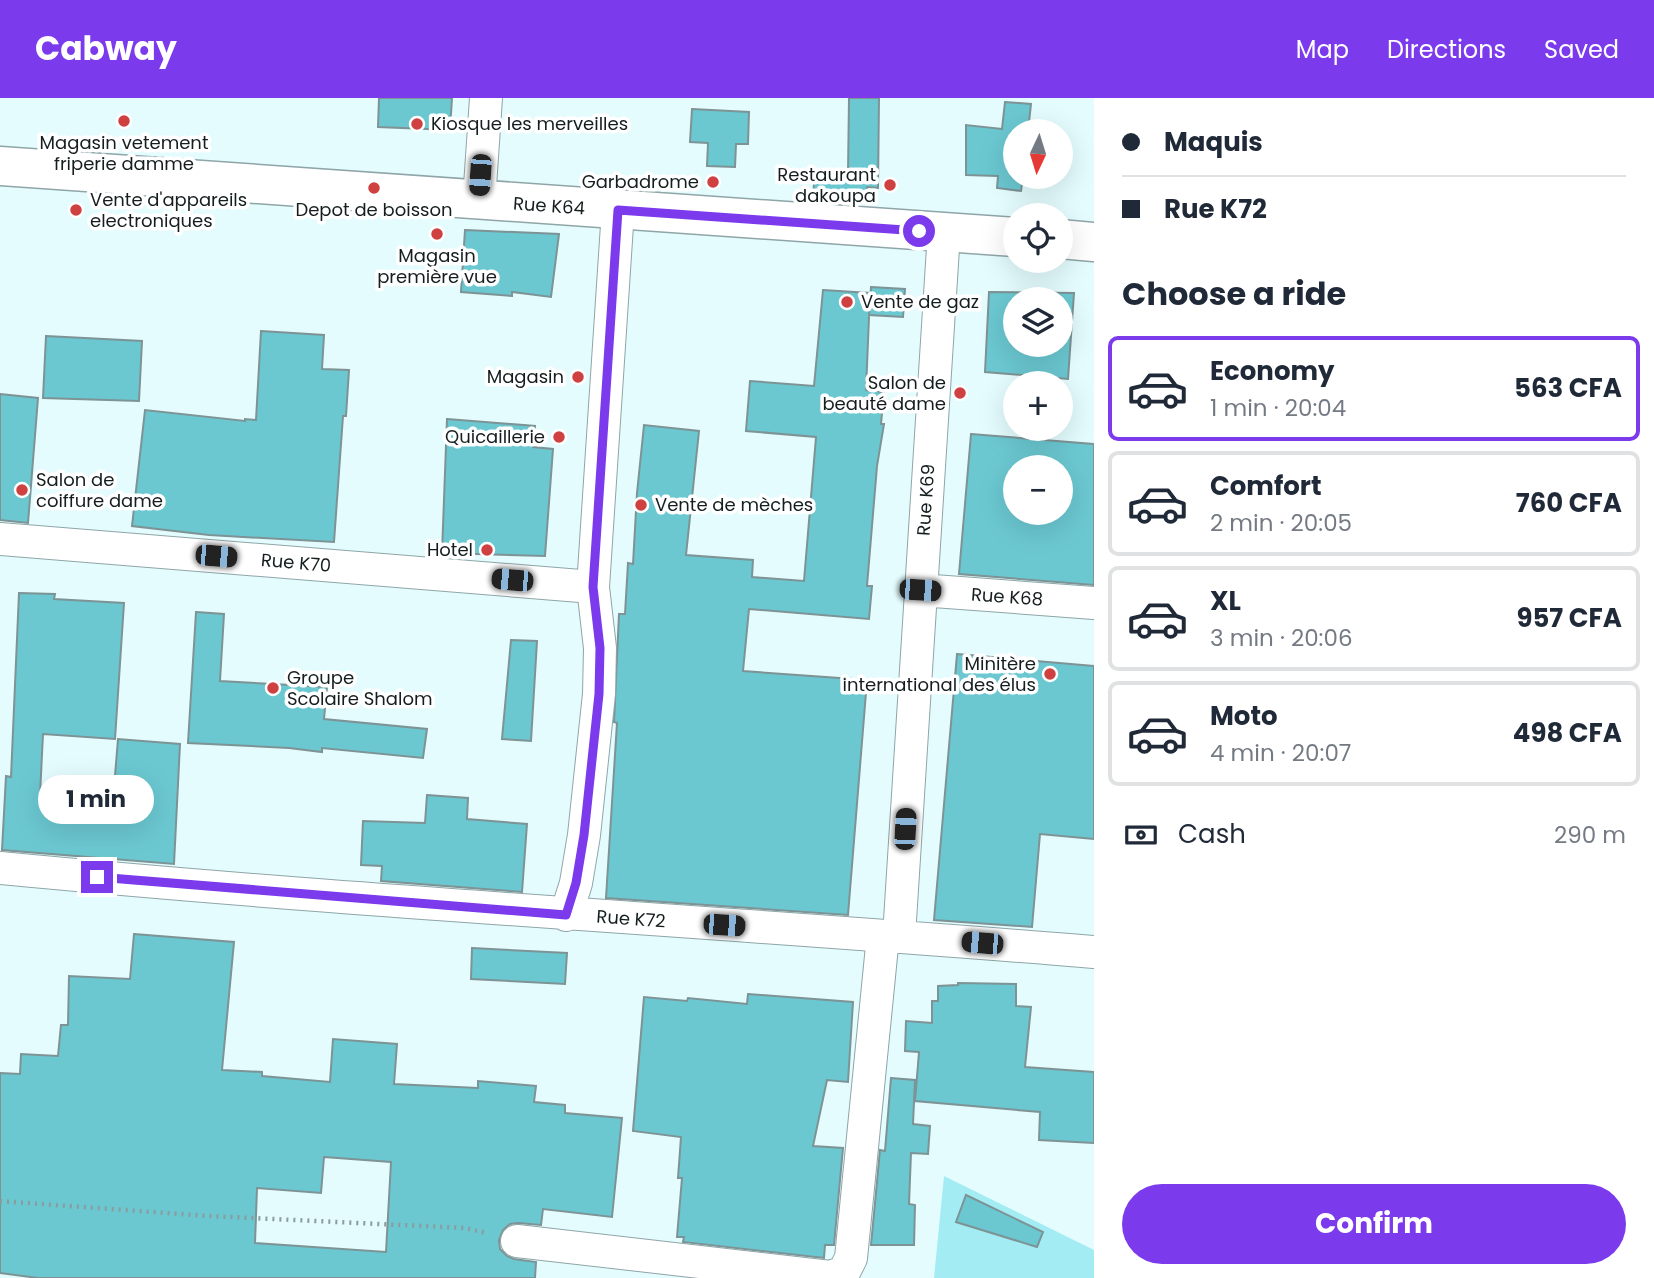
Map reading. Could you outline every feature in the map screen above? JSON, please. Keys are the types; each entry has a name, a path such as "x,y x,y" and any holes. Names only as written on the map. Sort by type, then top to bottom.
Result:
{"street":[{"path":"478,201 486,98"},
{"name":"Rue K64","path":"0,166 1003,236"},
{"path":"566,915 576,883 584,835 599,694 600,648 593,587 618,210"},
{"name":"Rue K69","path":"517,1241 830,1277 844,1272 850,1258 891,936 920,590 944,232"},
{"path":"1073,240 1094,242"},
{"name":"Rue K70","path":"0,539 593,587"},
{"name":"Rue K68","path":"920,590 1094,603"},
{"name":"Rue K72","path":"0,867 170,884 566,915 1094,952"}],"path":[{"path":"0,1201 236,1218 465,1228 517,1241"}],"shaded area":[{"path":"944,1176 1094,1250 1094,1278 934,1278"}],"building":[{"path":"379,98 452,98 450,130 378,127"},
{"path":"849,98 879,98 878,188 867,187 866,202 813,196 815,170 848,174"},
{"path":"1005,102 1031,104 1029,119 1003,119"},
{"path":"692,109 749,112 748,144 736,144 735,167 707,166 708,143 690,142"},
{"path":"1003,120 1003,189 997,188 998,176 966,175 966,125 1002,129"},
{"path":"465,230 559,234 551,297 512,292 512,296 461,292"},
{"path":"871,287 905,289 903,317 869,315"},
{"path":"823,290 870,293 866,390 884,392 881,424 884,424 877,466 867,586 872,586 869,619 749,609 743,671 867,680 848,915 606,898 617,723 614,722 619,614 625,614 628,563 633,564 644,425 699,431 686,555 753,560 752,577 804,581 816,437 746,431 750,381 814,386"},
{"path":"989,292 1003,292 1003,357 1070,357 1069,371 1003,371 1003,374 985,372"},
{"path":"261,331 324,335 322,369 349,370 334,542 209,535 132,526 145,410 256,420"},
{"path":"46,336 142,341 139,401 43,398"},
{"path":"0,394 38,398 28,523 0,520"},
{"path":"447,419 535,426 533,447 553,449 545,556 442,553"},
{"path":"971,434 1003,437 1003,441 1094,444 1094,585 959,574"},
{"path":"19,593 55,594 54,599 124,603 115,739 43,734 40,795 113,800 118,739 180,744 174,864 2,850 6,776 11,777"},
{"path":"196,612 224,614 220,681 327,687 324,719 427,729 423,758 322,748 322,752 188,743"},
{"path":"511,640 537,641 531,741 502,739"},
{"path":"957,654 1094,666 1094,839 1040,834 1032,927 934,920"},
{"path":"427,795 468,798 467,819 527,824 522,892 381,881 382,866 361,865 363,821 425,823"},
{"path":"134,934 234,942 222,1070 262,1072 262,1076 330,1082 333,1039 397,1044 394,1084 478,1088 478,1081 536,1086 534,1102 565,1105 565,1113 622,1118 612,1217 543,1209 541,1225 510,1224 503,1230 499,1240 500,1249 514,1259 536,1262 535,1278 38,1278 0,1273 0,1073 20,1074 21,1054 58,1056 61,1025 68,1025 69,976 130,979","holes":["324,1157 391,1162 386,1252 255,1243 257,1188 321,1193"]},
{"path":"472,948 567,953 565,984 471,979"},
{"path":"958,983 1016,984 1016,1006 1031,1007 1025,1067 1094,1072 1094,1143 1039,1140 1040,1112 915,1101 919,1052 905,1051 906,1021 932,1023 932,1001 938,1001 938,986"},
{"path":"748,994 853,1002 848,1082 827,1080 813,1146 843,1148 834,1245 825,1245 824,1258 683,1242 684,1237 677,1237 682,1178 678,1178 681,1137 633,1131 644,997 747,1004"},
{"path":"891,1078 915,1080 913,1124 930,1126 928,1154 911,1153 909,1204 915,1205 914,1245 871,1245 880,1150 885,1151"},
{"path":"966,1195 1043,1232 1037,1247 956,1222"}],"place":[{"name":"Magasin vetement friperie damme","path":"124,121"},
{"name":"Kiosque les merveilles","path":"417,124"},
{"name":"Garbadrome","path":"713,182"},
{"name":"Restaurant dakoupa","path":"890,185"},
{"name":"Depot de boisson","path":"374,188"},
{"name":"Vente d'appareils electroniques","path":"76,210"},
{"name":"Magasin première vue","path":"437,234"},
{"name":"Vente de gaz","path":"847,302"},
{"name":"Magasin","path":"578,377"},
{"name":"Salon de beauté dame","path":"960,393"},
{"name":"Quicaillerie","path":"559,437"},
{"name":"Salon de coiffure dame","path":"22,490"},
{"name":"Vente de mèches","path":"641,505"},
{"name":"Hotel","path":"487,550"},
{"name":"Minitère international des élus","path":"1050,674"},
{"name":"Groupe Scolaire Shalom","path":"273,688"}],"route":[{"path":"97,877 566,915 576,883 584,835 599,694 600,648 593,587 618,210 919,231"}]}
